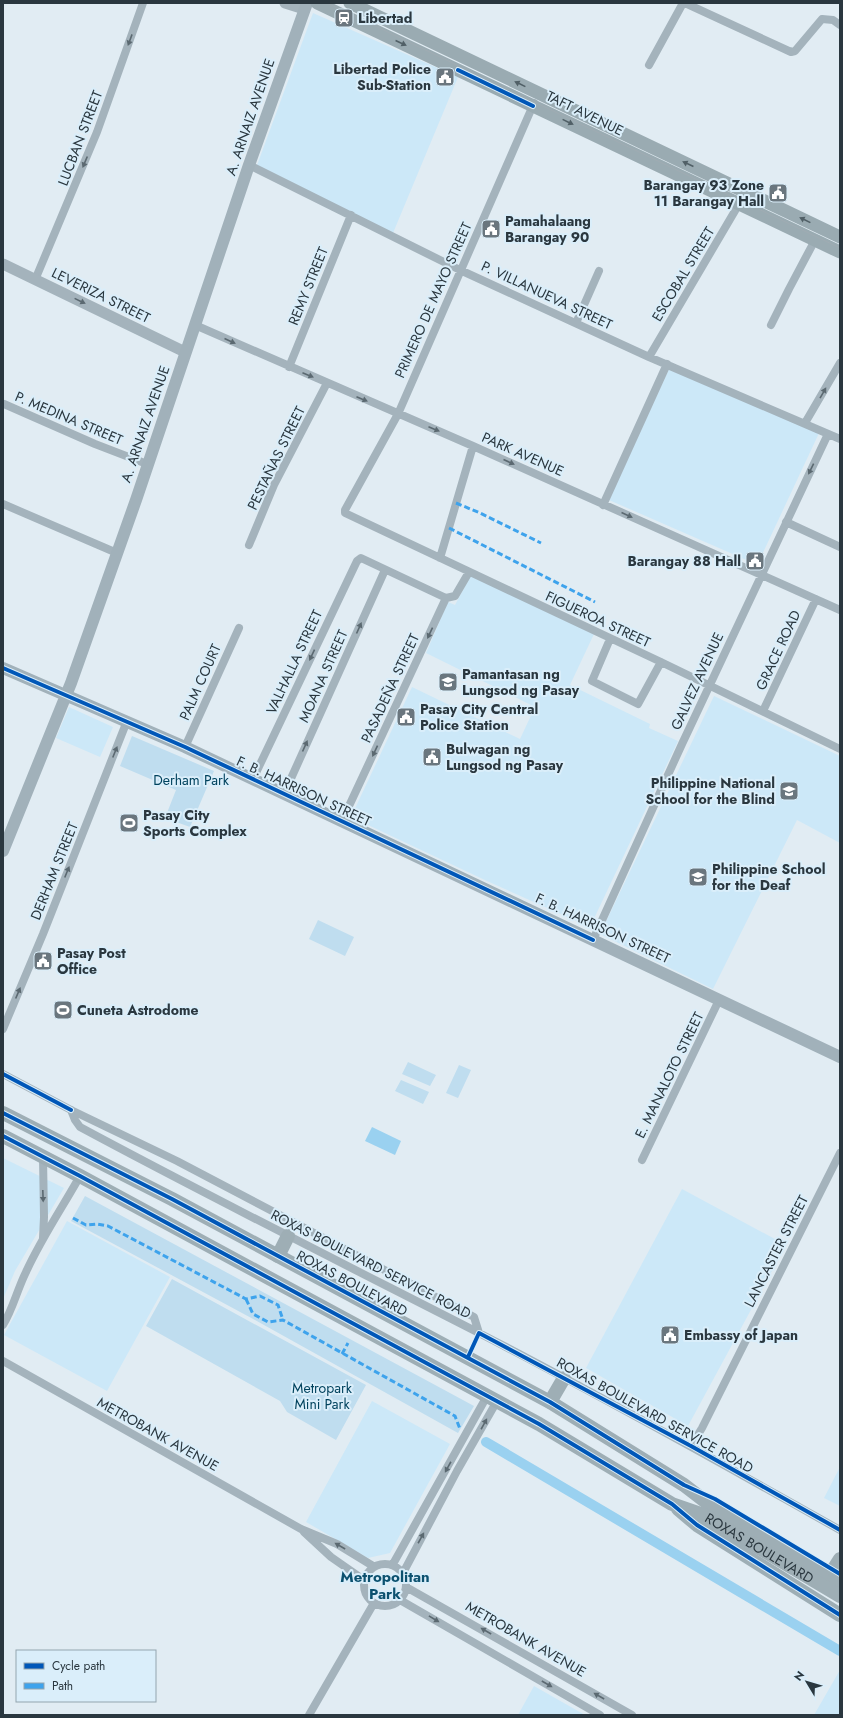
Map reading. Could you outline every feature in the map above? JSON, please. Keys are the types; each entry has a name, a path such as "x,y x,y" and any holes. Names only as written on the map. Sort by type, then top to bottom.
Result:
{"highway":[{"name":"ROXAS BOULEVARD","path":"3,1113 160,1193 550,1402 684,1485 710,1505 840,1596"},
{"name":"ROXAS BOULEVARD","path":"3,1136 80,1176 539,1424 672,1504 704,1515 840,1584"},
{"path":"278,1256 288,1236"},
{"path":"550,1402 564,1378"},
{"path":"684,1485 715,1499 838,1567"},
{"path":"672,1504 697,1525 840,1615"}],"main road":[{"name":"TAFT AVENUE","path":"316,3 840,252"},
{"name":"TAFT AVENUE","path":"350,3 840,237"},
{"name":"A. ARNAIZ AVENUE","path":"3,851 66,696 117,553 249,164 306,6"},
{"path":"661,167 667,154"},
{"path":"758,213 763,200"},
{"name":"F. B. HARRISON STREET","path":"3,668 185,747 840,1057"}],"street":[{"name":"LUCBAN STREET","path":"36,280 97,132 143,3"},
{"path":"285,3 306,6"},
{"path":"649,65 684,3 791,52 795,51 822,19 833,20 840,24"},
{"name":"PRIMERO DE MAYO STREET","path":"345,513 345,510 398,414 460,270 539,94"},
{"name":"P. VILLANUEVA STREET","path":"249,164 460,270 649,357 840,438"},
{"name":"ESCOBAL STREET","path":"649,357 740,204"},
{"name":"REMY STREET","path":"289,367 352,215"},
{"path":"771,325 815,240"},
{"name":"LEVERIZA STREET","path":"3,264 185,352"},
{"path":"576,323 599,271"},
{"name":"PARK AVENUE","path":"194,325 473,446 840,610"},
{"path":"806,423 840,363"},
{"path":"603,505 667,364"},
{"name":"PESTAÑAS STREET","path":"249,545 274,485 327,383"},
{"name":"P. MEDINA STREET","path":"4,404 95,444 147,464"},
{"name":"GALVEZ AVENUE","path":"593,940 682,744 828,434"},
{"path":"440,558 473,446"},
{"path":"3,504 117,553"},
{"name":"FIGUEROA STREET","path":"345,513 661,662 840,749"},
{"path":"786,522 840,546"},
{"name":"VALHALLA STREET","path":"253,779 357,561 361,558 385,570"},
{"path":"385,570 446,598"},
{"name":"MOANA STREET","path":"284,794 385,570"},
{"name":"PASADEÑA STREET","path":"342,821 446,598 455,596 469,572"},
{"name":"GRACE ROAD","path":"763,711 816,599"},
{"name":"PALM COURT","path":"185,747 239,628"},
{"path":"610,639 592,681 638,704 661,662"},
{"name":"DERHAM STREET","path":"3,1028 43,934 128,721"},
{"name":"E. MANALOTO STREET","path":"642,1160 719,1000"},
{"path":"3,1074 71,1110 177,1161 474,1317 479,1333"},
{"name":"ROXAS BOULEVARD SERVICE ROAD","path":"71,1110 77,1124 80,1127 564,1378 692,1446 840,1530"},
{"name":"LANCASTER STREET","path":"692,1446 840,1153"},
{"path":"42,1239 44,1218 43,1157"},
{"path":"3,1325 10,1314 25,1273 42,1239 80,1176"},
{"name":"METROBANK AVENUE","path":"3,1361 301,1529 337,1544 374,1566"},
{"path":"393,1564 459,1446 492,1399"},
{"path":"403,1573 457,1471 469,1452 492,1399"},
{"path":"459,1446 469,1452"},
{"name":"METROBANK AVENUE","path":"301,1529 331,1557 364,1580"},
{"path":"386,1563 393,1564 403,1573 406,1586 400,1600 395,1604 388,1606 374,1603 365,1594 364,1580 369,1570 374,1566 386,1563"},
{"name":"METROBANK AVENUE","path":"406,1586 632,1715"},
{"name":"METROBANK AVENUE","path":"400,1600 600,1715"},
{"path":"309,1715 374,1603"}],"shaded area":[{"path":"313,13 458,77 393,233 256,168"},
{"path":"669,369 820,431 760,559 754,556 751,562 609,500"},
{"path":"471,575 594,634 570,685 650,724 649,728 678,741 590,927 487,881 351,817 412,687 520,739 535,707 426,653 448,602 455,605"},
{"name":"Philippine School for the Deaf","path":"714,696 840,756 840,843 797,820 713,989 600,934"},
{"path":"69,707 113,727 100,757 56,738"},
{"path":"3,1158 64,1188 15,1271 3,1299"},
{"name":"Embassy of Japan","path":"682,1189 786,1245 688,1426 586,1368"},
{"path":"67,1221 170,1277 107,1391 4,1335"},
{"path":"372,1401 450,1444 390,1553 368,1558 306,1522"},
{"path":"840,1467 840,1506 824,1498"},
{"path":"840,1670 840,1715 814,1715"},
{"path":"534,1686 585,1715 518,1715"}],"green space":[{"name":"Derham Park","path":"132,736 214,771 190,827 165,818 176,790 120,766"},
{"path":"318,920 354,937 345,956 309,939"},
{"path":"408,1062 436,1075 430,1086 402,1074"},
{"path":"459,1065 471,1070 458,1098 446,1093"},
{"path":"401,1080 429,1092 423,1104 395,1091"},
{"path":"85,1196 474,1406 458,1433 255,1320 71,1221"},
{"name":"Metropark Mini Park","path":"172,1279 366,1385 336,1440 287,1412 280,1401 146,1326"}],"water":[{"path":"372,1127 401,1141 395,1155 365,1141"}],"waterway":[{"path":"486,1442 840,1651"}],"tram line":[{"path":"327,3 840,248"}],"marked path":[{"path":"456,503 541,543"},
{"path":"449,528 595,602"},
{"path":"73,1218 86,1225 97,1224 108,1226 246,1299 260,1296 278,1305 283,1320"},
{"path":"246,1299 253,1314 268,1322 283,1320 455,1416 460,1429"},
{"path":"342,1354 348,1343"}],"cycle path":[{"path":"458,70 533,106"},
{"path":"3,668 185,747 593,940"},
{"path":"3,1074 71,1110"},
{"path":"3,1113 172,1199 550,1402 684,1485 715,1499 840,1574"},
{"path":"3,1136 80,1176 539,1424 672,1504 697,1525 840,1615"},
{"path":"468,1357 479,1333 691,1446 840,1530"}],"place":[{"name":"Libertad","path":"344,18"},
{"name":"Libertad Police Sub-Station","path":"445,77"},
{"name":"Barangay 93 Zone 11 Barangay Hall","path":"778,193"},
{"name":"Pamahalaang Barangay 90","path":"491,229"},
{"name":"Barangay 88 Hall","path":"755,561"},
{"name":"Pamantasan ng Lungsod ng Pasay","path":"448,682"},
{"name":"Pasay City Central Police Station","path":"406,717"},
{"name":"Bulwagan ng Lungsod ng Pasay","path":"432,757"},
{"name":"Philippine National School for the Blind","path":"789,791"},
{"name":"Pasay City Sports Complex","path":"129,823"},
{"name":"Philippine School for the Deaf","path":"698,877"},
{"name":"Pasay Post Office","path":"43,961"},
{"name":"Cuneta Astrodome","path":"63,1010"},
{"name":"Embassy of Japan","path":"670,1335"}],"district":[{"name":"Metropolitan Park","path":"385,1586"}]}
